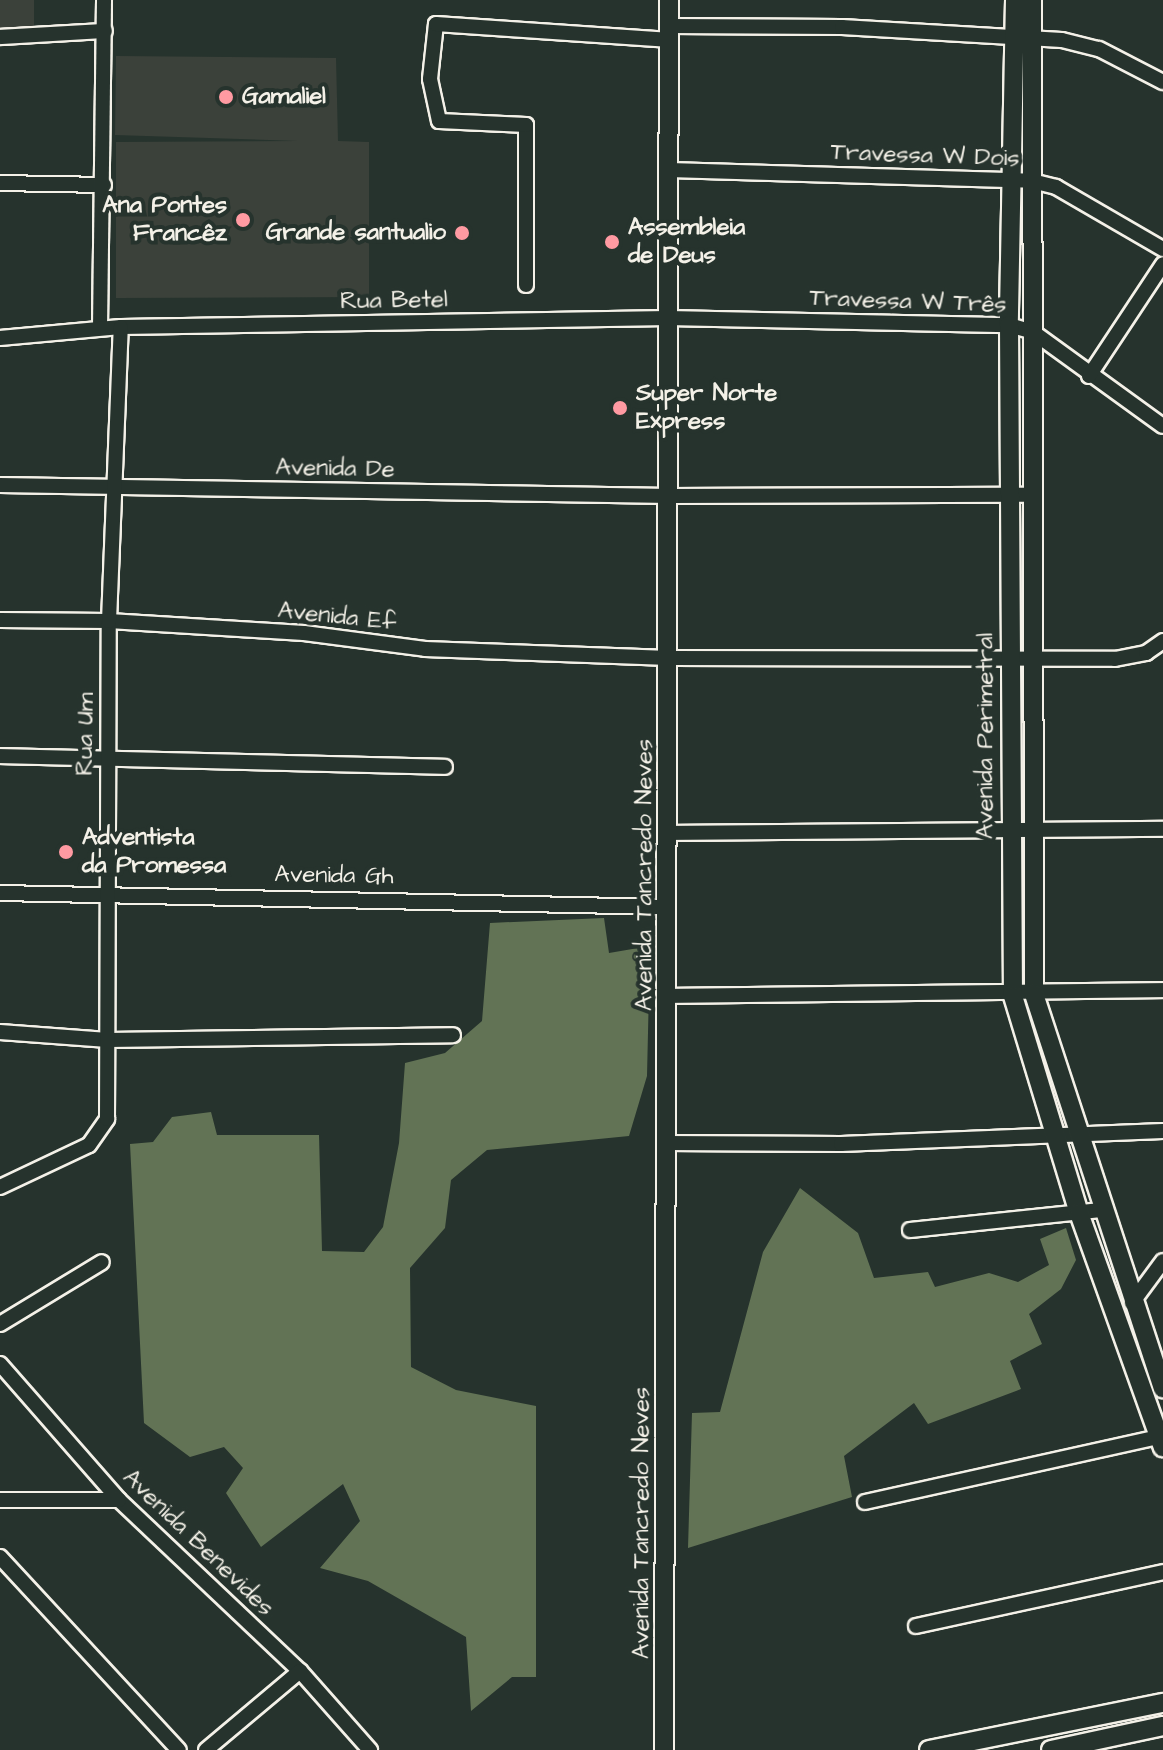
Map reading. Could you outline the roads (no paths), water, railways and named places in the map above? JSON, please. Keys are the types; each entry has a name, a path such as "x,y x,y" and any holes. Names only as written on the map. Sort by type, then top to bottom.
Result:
{"street":[{"path":"100,328 104,0"},
{"name":"Avenida Tancredo Neves","path":"664,1750 669,996 669,0"},
{"name":"Avenida Perimetral","path":"1015,0 1024,37 1032,181 1034,994 1117,1259 1163,1388"},
{"name":"Avenida Perimetral","path":"1032,0 1024,37 1012,181 1009,325 1009,830 1013,996 1079,1213 1162,1440"},
{"path":"526,285 526,125 439,121 430,79 436,24 670,33 1024,37 1099,49 1163,82"},
{"path":"0,37 105,31"},
{"name":"Travessa W Dois","path":"669,170 1032,181 1056,187 1163,249"},
{"path":"0,183 104,185"},
{"path":"1089,376 1163,264"},
{"name":"Travessa W Três","path":"668,318 1009,325 1033,332 1089,376 1163,426"},
{"name":"Rua Betel","path":"0,338 121,327 668,318"},
{"name":"Rua Um","path":"0,1187 97,1138 107,1119 104,892 109,756 109,621 117,487 121,327"},
{"name":"Avenida De","path":"0,485 670,496 1033,495"},
{"name":"Avenida Ef","path":"0,620 109,621 304,633 425,649 669,658 1133,657 1163,641"},
{"path":"0,756 109,756 445,767"},
{"path":"669,833 1163,829"},
{"name":"Avenida Gh","path":"0,893 104,892 667,907"},
{"path":"669,996 1013,996 1163,990"},
{"path":"0,1032 108,1040 453,1035"},
{"path":"666,1143 841,1144 1163,1131"},
{"path":"910,1230 1101,1210"},
{"path":"1097,1265 1117,1259"},
{"path":"1132,1303 1163,1261"},
{"path":"0,1324 102,1262"},
{"name":"Avenida Benevides","path":"0,1364 119,1500 300,1671 370,1750"},
{"path":"865,1502 1162,1440"},
{"path":"0,1500 119,1500"},
{"path":"0,1557 179,1750"},
{"path":"916,1626 1163,1572"},
{"path":"206,1750 300,1671"},
{"path":"929,1750 1163,1703"},
{"path":"1122,1712 1126,1735"},
{"path":"1051,1750 1163,1726"}],"place":[{"name":"Gamaliel","path":"226,97"},
{"name":"Ana Pontes Francêz","path":"243,220"},
{"name":"Grande santualio","path":"462,233"},
{"name":"Assembleia de Deus","path":"612,242"},
{"name":"Super Norte Express","path":"620,408"},
{"name":"Adventista da Promessa","path":"66,852"}]}
